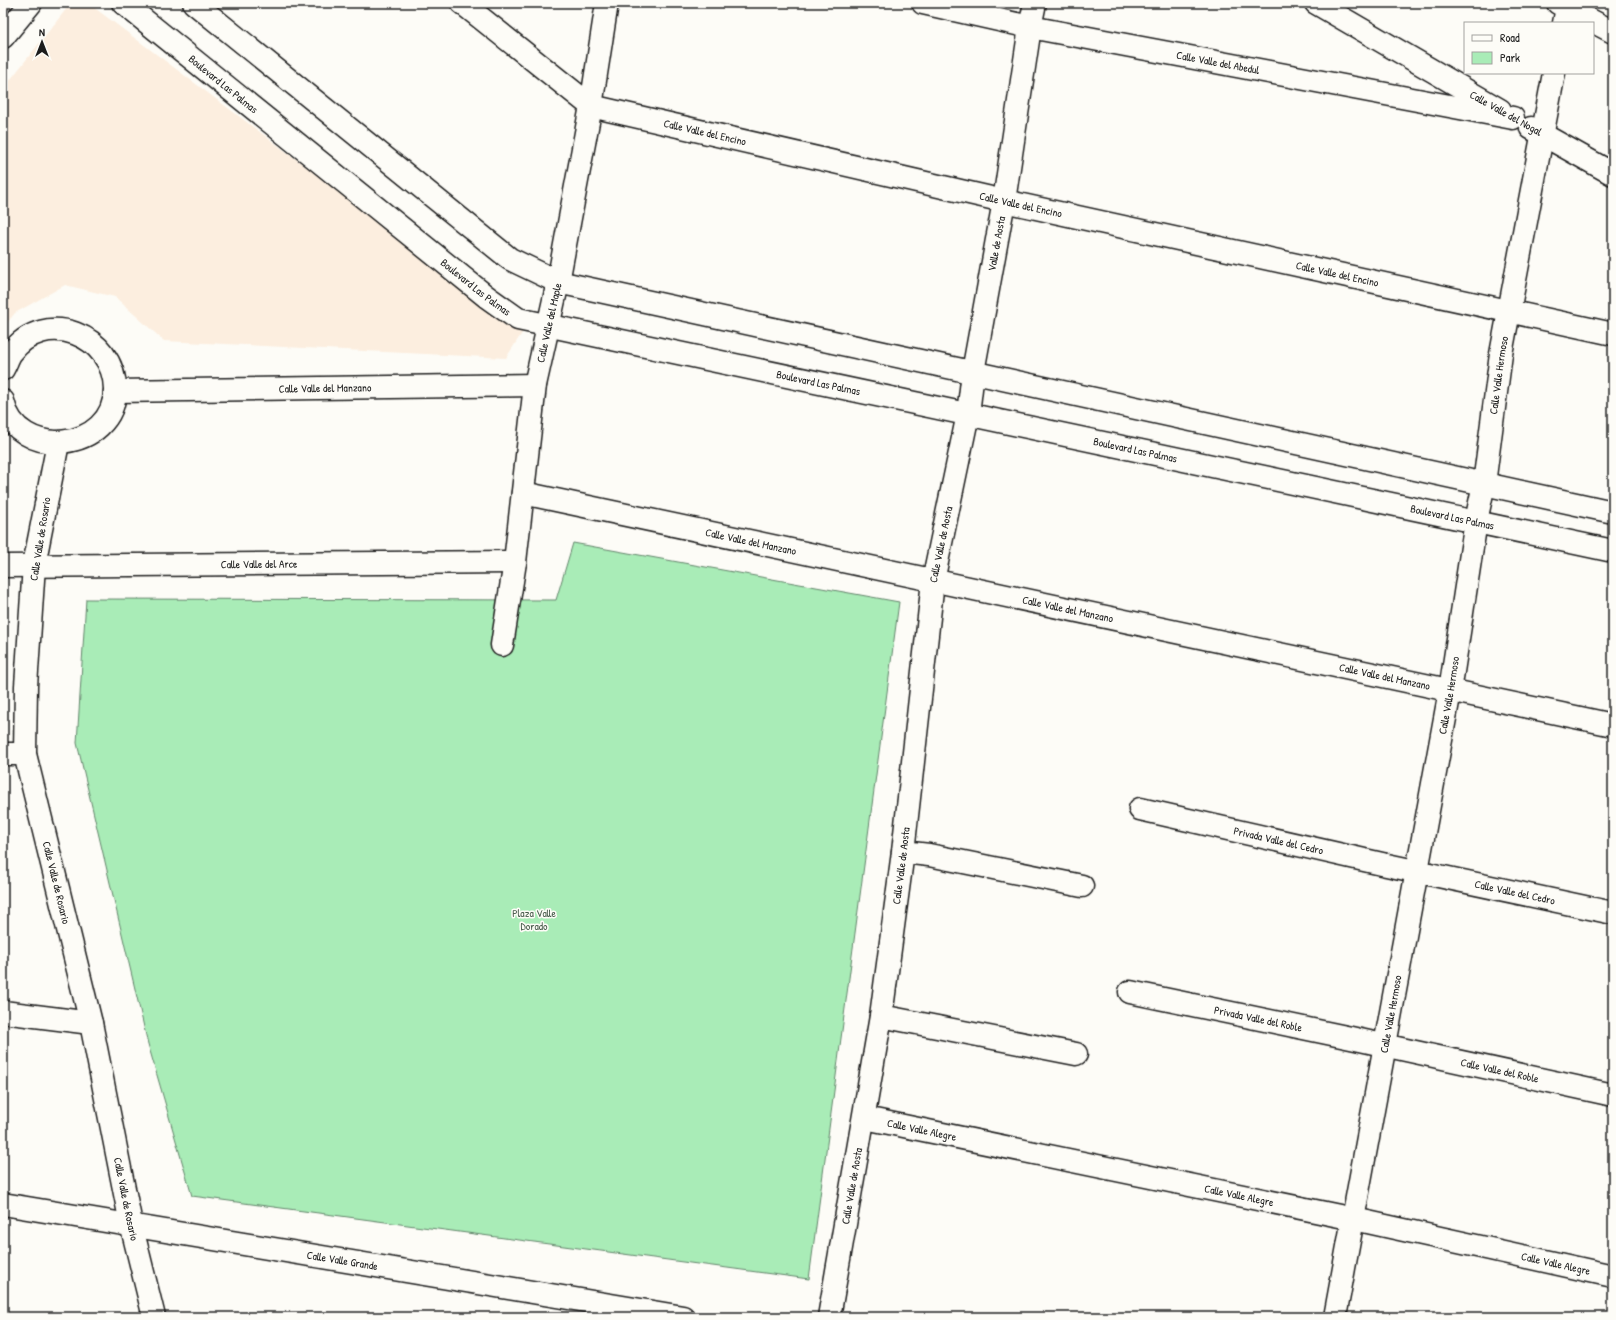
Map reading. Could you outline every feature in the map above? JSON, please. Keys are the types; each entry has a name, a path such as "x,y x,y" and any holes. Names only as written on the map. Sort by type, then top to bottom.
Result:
{"street":[{"path":"3,37 31,3"},
{"name":"Boulevard Las Palmas","path":"123,3 487,297 518,319 1613,551"},
{"path":"194,3 510,260 558,282 1613,512"},
{"name":"Calle Valle del Encino","path":"462,3 591,106 1004,201 1613,334"},
{"name":"Calle Valle del Maple","path":"502,645 515,562 535,385 558,282 591,106 606,3"},
{"name":"Calle Valle del Abedul","path":"922,3 1030,27 1513,118"},
{"name":"Valle de Aosta","path":"968,414 1004,201 1030,27 1035,3"},
{"name":"Calle Valle del Nogal","path":"1316,3 1513,118 1613,174"},
{"path":"1563,11 1610,23"},
{"name":"Calle Valle Hermoso","path":"1335,1317 1450,691 1476,521 1484,484 1501,354 1554,74"},
{"path":"3,369 11,353 24,340 41,332 59,329 77,333 98,346 106,356 113,372 115,391 112,405 106,417 96,428 85,436 72,442 58,443 36,439 18,427 5,409 3,401"},
{"name":"Calle Valle del Manzano","path":"115,391 535,385"},
{"name":"Calle Valle de Aosta","path":"829,1317 865,1118 881,1016 902,852 933,581 968,414"},
{"name":"Calle Valle de Rosario","path":"58,443 34,566 26,686 25,754 91,1023 131,1224 154,1317"},
{"name":"Calle Valle del Manzano","path":"523,493 1613,725"},
{"name":"Calle Valle del Arce","path":"3,566 515,562"},
{"path":"3,754 25,754"},
{"name":"Privada Valle del Cedro","path":"1140,809 1418,871"},
{"path":"902,852 929,855 1082,886"},
{"name":"Calle Valle del Cedro","path":"1418,871 1613,913"},
{"name":"Privada Valle del Roble","path":"1130,992 1386,1046"},
{"path":"3,1012 91,1023"},
{"path":"881,1016 1076,1054"},
{"name":"Calle Valle del Roble","path":"1386,1046 1613,1096"},
{"name":"Calle Valle Alegre","path":"865,1118 1354,1219 1613,1276"},
{"name":"Calle Valle Grande","path":"3,1204 131,1224 683,1317"}],"shaded area":[{"path":"71,3 88,3 524,330 506,358 164,341 115,297 65,285 15,313 3,328 3,89"}],"green space":[{"name":"Plaza Valle Dorado","path":"573,543 899,602 809,1279 192,1196 148,1044 77,743 86,599 556,600"}]}
